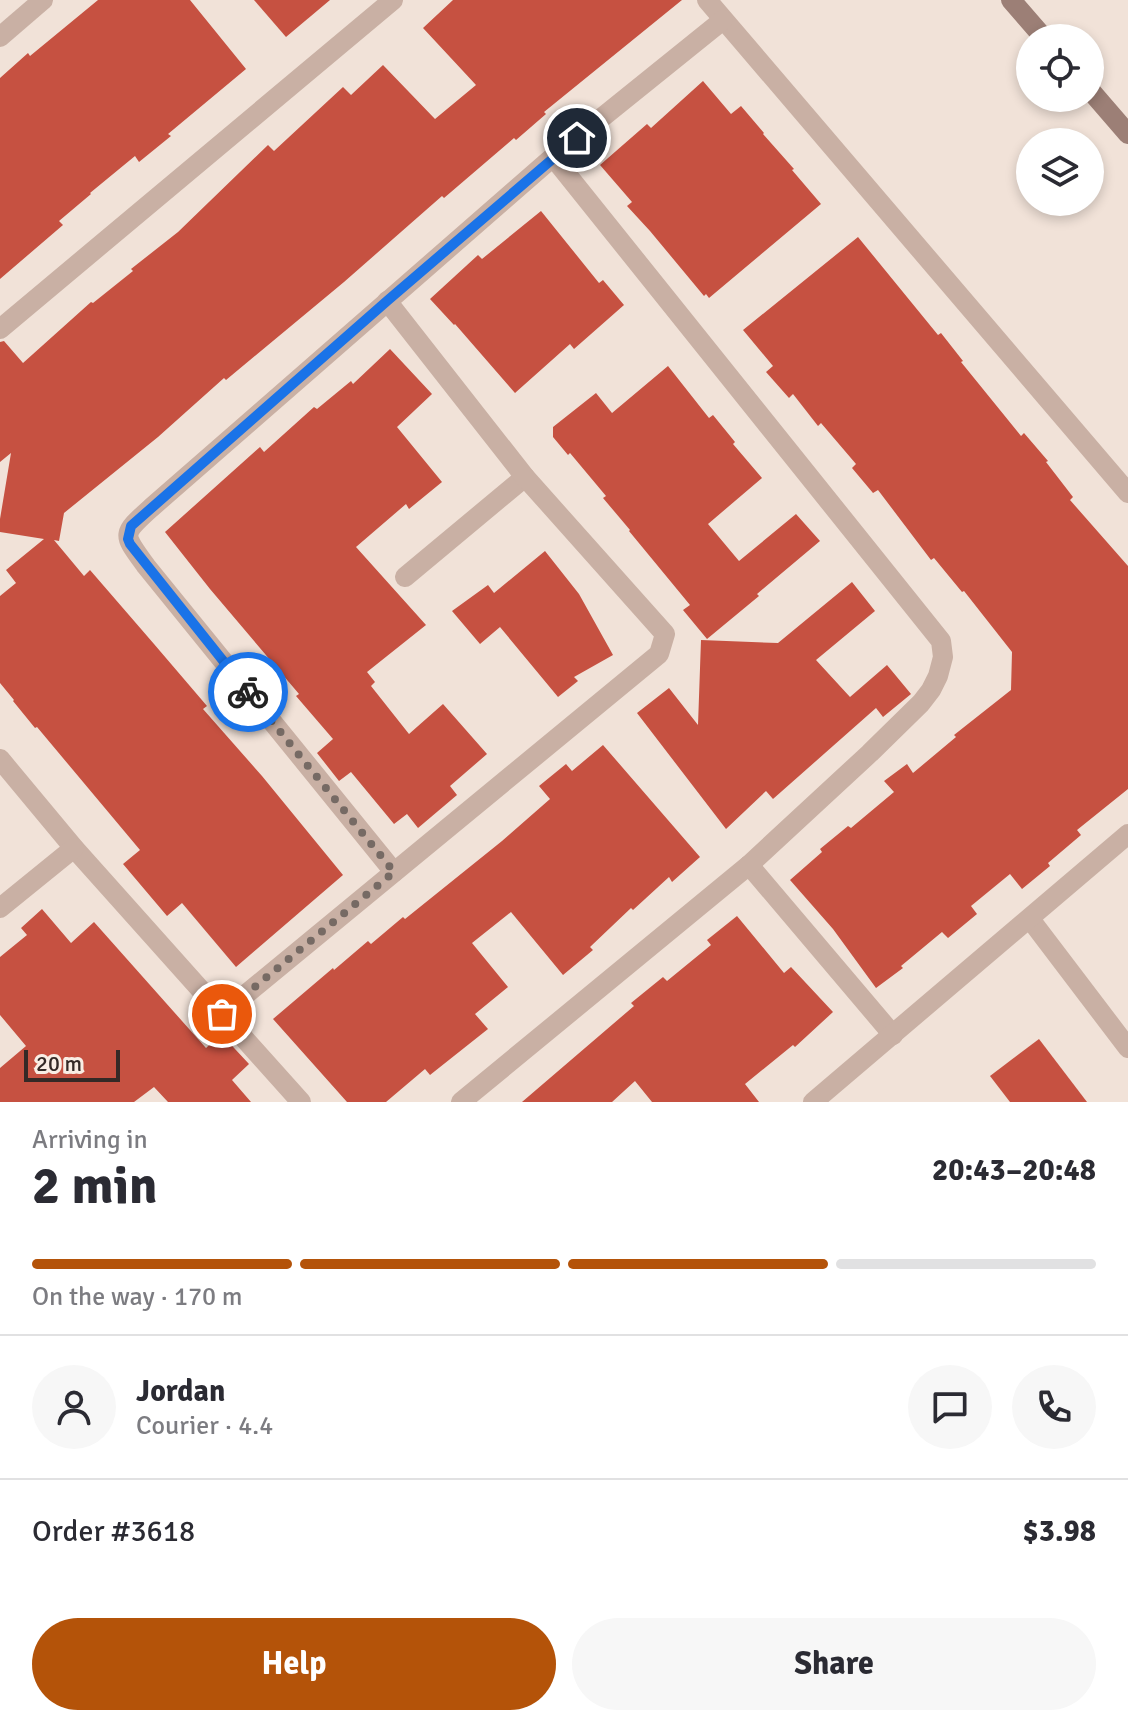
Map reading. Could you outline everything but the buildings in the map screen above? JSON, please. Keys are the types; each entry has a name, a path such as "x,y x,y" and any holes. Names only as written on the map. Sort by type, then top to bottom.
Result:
{"main road":[{"path":"1011,0 1032,24"},
{"path":"1104,106 1128,134"}],"street":[{"path":"0,37 43,0"},
{"path":"0,329 393,0"},
{"path":"707,0 1128,493"},
{"path":"394,872 146,566 128,539 131,526 553,157 723,20"},
{"path":"461,1102 749,865 921,703 938,676 943,657 941,641 553,157"},
{"path":"222,1014 659,654 665,634 525,477 387,301"},
{"path":"405,577 525,477"},
{"path":"0,759 74,848 301,1102"},
{"path":"813,1102 1128,834"},
{"path":"0,908 74,848"},
{"path":"749,865 893,1035"},
{"path":"1030,919 1128,1048"}],"way so far":[{"path":"222,1014 394,872 248,692"}],"route":[{"path":"248,692 130,544 131,526 577,138"}]}
